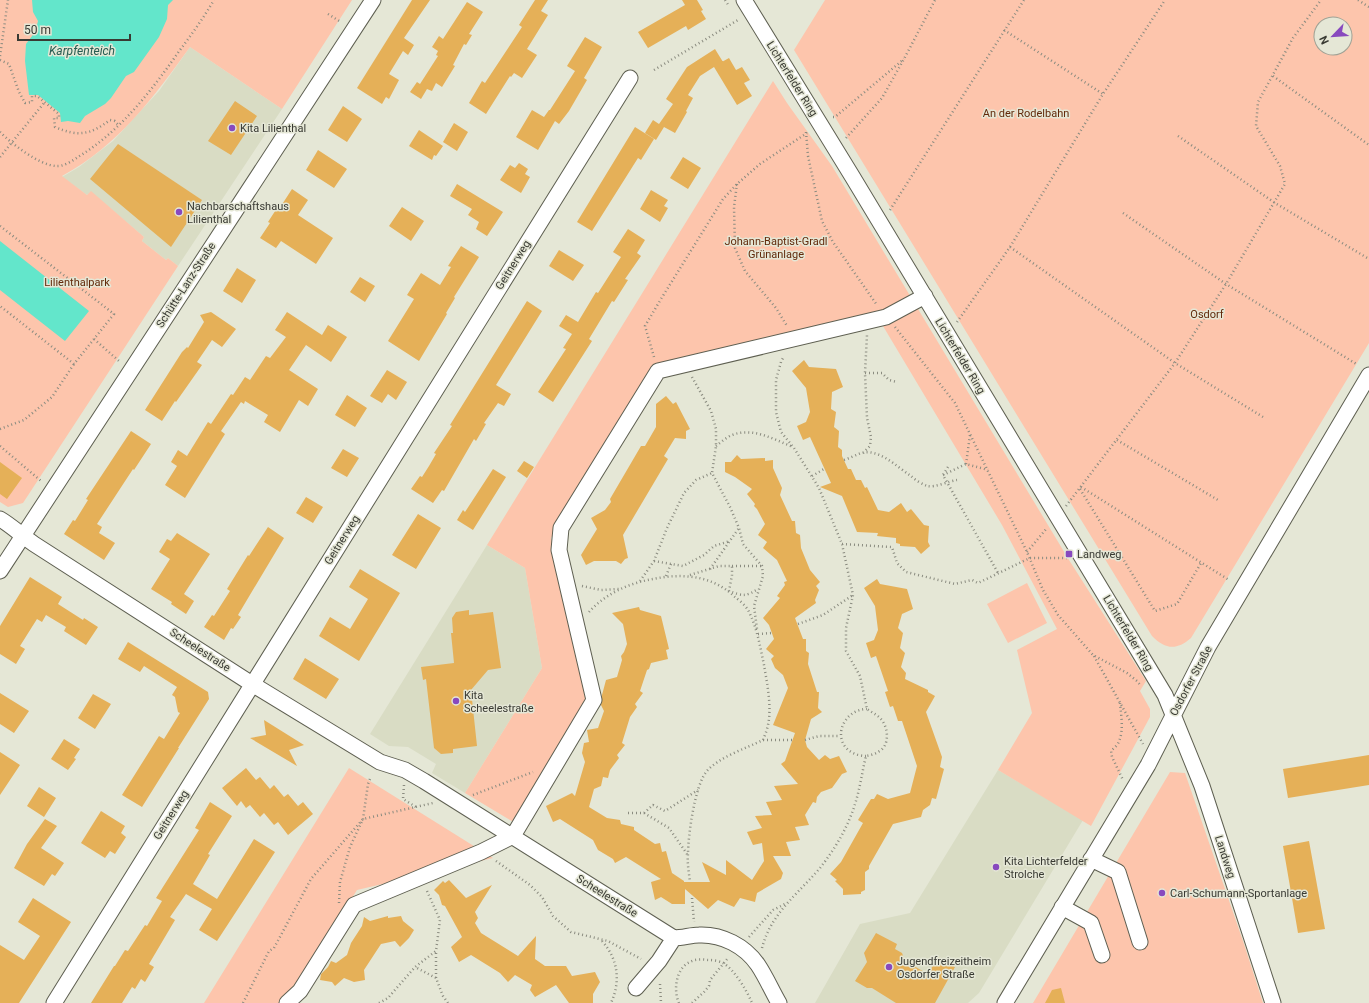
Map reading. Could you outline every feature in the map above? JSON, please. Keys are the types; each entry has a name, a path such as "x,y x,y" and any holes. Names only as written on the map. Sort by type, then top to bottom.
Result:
{"street":[{"name":"Schütte-Lanz-Straße","path":"0,571 373,0"},
{"name":"Lichterfelder Ring","path":"744,0 925,296 1165,694 1174,713"},
{"name":"Geitnerweg","path":"54,1003 630,78"},
{"path":"288,1003 300,991 354,905 481,852 513,836 594,700 558,550 562,528 658,371 886,316 925,296"},
{"name":"Osdorfer Straße","path":"1005,1003 1148,765 1208,647 1364,370"},
{"name":"Scheelestraße","path":"0,519 13,527 22,536 252,684 380,762 405,770 424,781 674,938"},
{"name":"Landweg","path":"1174,713 1202,786 1273,1003"},
{"path":"1091,859 1118,872 1140,942"},
{"path":"1062,907 1091,923 1102,955"},
{"path":"636,988 674,938 695,935 716,936 728,940 739,947 758,964 779,1003"},
{"name":"Osdorfer Straße","path":"995,1003 1014,987"}],"path":[{"path":"0,56 8,0"},
{"path":"0,132 10,143 36,160 57,167 70,162 85,153 119,126 167,68 214,0"},
{"path":"844,140 882,98 904,60 935,0"},
{"path":"888,212 1024,0"},
{"path":"956,323 1010,247 1103,94 1165,0"},
{"path":"1071,500 1175,363 1226,284 1285,184 1280,166 1256,126 1258,102 1293,38 1321,0"},
{"path":"1358,0 1369,8"},
{"path":"328,14 341,22"},
{"path":"654,70 738,20"},
{"path":"1004,30 1103,94"},
{"path":"0,60 9,64 19,92 25,103 32,102 32,96 37,96 59,114 59,118 54,118 54,127 65,132 77,134 89,132 110,120 115,121 119,126"},
{"path":"835,117 904,60"},
{"path":"1273,76 1369,145"},
{"path":"0,157 44,103"},
{"path":"658,371 645,326 723,199 737,184 760,164 807,133 808,156 822,221 833,242 865,289 955,403 1030,558 1043,590 1058,615 1093,655 1144,745"},
{"path":"1178,136 1275,203 1369,259"},
{"path":"737,184 734,207 734,228 735,248 739,259 745,271 776,308 795,339 781,362 777,374 776,412 781,432 794,448 819,488 842,544 854,595 846,628 846,651 860,676 867,709"},
{"path":"1123,213 1226,284 1364,370"},
{"path":"0,226 114,314 74,364 52,397 24,420 0,429"},
{"path":"1010,247 1175,363 1263,417"},
{"path":"0,306 74,364"},
{"path":"863,453 870,446 871,437 867,418 864,373 868,321"},
{"path":"94,339 119,361"},
{"path":"684,365 711,411 716,429 716,446 712,473 730,507 739,528 743,544 762,566 763,576 754,606 769,698 769,725 764,740"},
{"path":"864,373 882,373 889,380 897,382"},
{"path":"716,446 731,435 746,431 760,433 794,448"},
{"path":"966,464 970,433"},
{"path":"1117,440 1218,500"},
{"path":"0,446 41,481"},
{"path":"844,460 863,453 871,453 880,455 915,480 927,486 934,486 947,481 957,480"},
{"path":"943,475 966,464 988,470"},
{"path":"943,475 948,467"},
{"path":"812,476 824,469"},
{"path":"640,581 654,561 667,528 684,493 696,480 712,473"},
{"path":"943,475 998,573"},
{"path":"1081,488 1155,611 1177,604 1201,563"},
{"path":"1081,488 1229,580"},
{"path":"1027,552 1051,524"},
{"path":"709,569 739,528"},
{"path":"654,561 683,566 704,555 714,546 730,540"},
{"path":"842,544 892,547 897,563 906,572 955,584 972,580 978,583 1030,558 1067,558"},
{"path":"666,576 671,564"},
{"path":"1006,565 1008,569"},
{"path":"577,625 594,607 619,589 640,581 666,576 689,575 719,566 762,566"},
{"path":"728,591 732,575 732,566"},
{"path":"689,575 708,580 741,596 748,596 759,589"},
{"path":"565,577 575,585 601,590 619,589"},
{"path":"728,591 747,608 758,634"},
{"path":"798,624 823,615 854,595"},
{"path":"758,634 772,633"},
{"path":"1093,655 1127,673 1137,681 1145,691"},
{"path":"1119,701 1121,716 1119,742 1111,751 1112,757 1123,780"},
{"path":"861,709 867,709 881,719 885,725 887,734 886,743 883,748 879,752 866,756 854,754 844,745 840,736 841,728 844,722 850,715 861,709"},
{"path":"805,740 819,736 840,736"},
{"path":"690,882 688,854 692,816 700,782 707,770 723,759 764,740 792,740"},
{"path":"758,964 765,936 786,904 820,867 842,834 855,804 866,756"},
{"path":"452,799 468,796 534,772"},
{"path":"342,923 338,899 340,882 350,847 363,820 370,778"},
{"path":"644,813 653,805 665,811 698,790"},
{"path":"243,1003 269,951 274,948 311,879 363,820 417,807 403,799"},
{"path":"628,813 644,813 669,828 688,854"},
{"path":"481,852 513,872 530,885 542,897 553,916 571,932 608,941 642,960 651,970"},
{"path":"421,877 440,920 436,952 436,978 443,996 448,1003"},
{"path":"692,898 695,935"},
{"path":"692,1003 709,986 710,980 723,963 773,910 786,904"},
{"path":"601,940 610,950 617,969 615,994 611,1003"},
{"path":"379,1003 388,998 415,967 436,952"},
{"path":"679,1003 676,991 677,983 683,967 688,962 703,959 723,963 732,971 742,984 752,1003"},
{"path":"415,967 436,978"}],"shaded area":[{"name":"Nachbarschaftshaus Lilienthal","path":"190,47 282,109 178,266 168,258 166,260 142,241 144,237 91,192 87,195 62,177 79,167 113,141 159,91"},
{"name":"Kita Scheelestraße","path":"487,545 525,568 542,668 465,793 432,773 436,764 408,747 389,746 370,734"},
{"name":"Kita Lichterfelder Strolche","path":"998,770 1083,820 979,993 968,1003 815,1003 860,924 910,913"}],"green space":[{"name":"Lilienthalpark","path":"0,0 352,0 282,109 190,47 134,119 101,150 62,176 87,195 91,191 144,237 142,241 166,260 168,258 178,266 23,503 8,507 0,502"},
{"path":"825,0 1369,0 1369,343 1191,638 1180,645 1171,647 1161,644 1152,636 794,50"},
{"name":"Johann-Baptist-Gradl Grünanlage","path":"773,81 832,166 1069,560 1146,681 1140,691 1150,709 1150,717 1091,826 998,770 1032,713 1017,650 1057,629 1002,525 877,316 656,368 551,538 589,702 515,823 465,793 542,668 525,568 487,545"},
{"path":"1027,583 1047,623 1008,643 987,604"},
{"path":"349,768 493,858 357,890 295,989 298,1003 204,1003"},
{"name":"Carl-Schumann-Sportanlage","path":"1170,772 1185,773 1263,1003 1033,1003"}],"water":[{"name":"Karpfenteich","path":"32,0 173,0 168,5 167,19 159,37 134,72 126,76 105,104 85,116 80,123 68,121 61,122 60,113 38,95 29,95 25,61 26,44 35,32 38,21 33,12"},
{"path":"0,241 89,311 65,341 0,290"}],"building":[{"path":"412,0 430,0 404,38 414,45 408,55 403,51 389,74 399,80 389,99 386,97 382,104 357,88"},
{"path":"535,0 548,0 541,11 548,15 527,49 537,55 522,78 514,73 511,77 510,76 486,114 469,103 482,81 485,83 522,27 519,25"},
{"path":"682,0 697,0 706,19 688,30 686,26 648,48 638,32 685,5"},
{"path":"467,2 483,12 469,34 472,35 466,45 464,44 453,65 455,66 442,87 436,83 432,91 427,89 421,99 410,92 417,82 420,84 438,56 436,55 438,51 432,47 439,36 443,39"},
{"path":"585,37 602,47 584,78 587,80 569,111 559,124 555,121 538,150 516,137 532,110 544,117 550,110 575,71 567,66"},
{"path":"715,49 723,62 729,58 736,70 742,67 750,80 744,83 752,96 737,105 714,67 700,76 688,95 693,98 675,133 664,127 656,140 645,133 653,120 659,124 673,104 666,99 687,67"},
{"name":"Kita Lilienthal","path":"235,101 257,116 231,155 208,141"},
{"path":"343,106 362,119 347,142 328,130"},
{"path":"454,123 468,132 457,151 443,142"},
{"path":"635,127 654,139 641,160 638,158 592,231 577,222"},
{"path":"419,130 443,146 436,156 434,155 432,160 409,146"},
{"path":"118,144 202,200 171,247 90,179"},
{"path":"318,150 347,169 334,188 306,170"},
{"path":"683,157 701,168 688,189 670,178"},
{"path":"519,163 528,169 525,174 530,177 521,193 500,180 510,165 515,168"},
{"path":"457,184 503,212 487,236 476,229 479,222 468,215 472,209 450,196"},
{"path":"292,189 308,200 298,215 333,238 316,264 281,241 276,248 260,238 279,205 281,206"},
{"path":"651,190 668,200 664,206 668,208 660,222 640,209"},
{"path":"402,207 424,221 411,241 389,226"},
{"path":"628,229 645,240 637,253 641,256 625,279 628,280 614,302 612,301 589,339 592,341 553,402 538,392 566,349 563,348 572,334 559,326 566,315 578,322 596,292 598,293 621,257 613,252"},
{"path":"461,246 479,257 454,297 455,298 446,313 447,314 419,361 388,341 414,299 407,295 421,273 440,285 451,267 448,266"},
{"path":"559,250 584,265 573,281 549,266"},
{"path":"237,268 256,280 242,303 223,291"},
{"path":"360,277 375,286 365,302 350,292"},
{"path":"527,301 542,311 496,385 511,394 504,406 498,403 484,423 486,424 476,441 474,439 444,491 442,490 433,503 411,489 420,476 422,477 429,466 436,454 434,453 452,426 450,425"},
{"path":"211,312 236,329 222,347 212,340 197,362 202,365 162,421 145,410 182,352 187,347 188,348 204,322 200,315"},
{"path":"287,312 322,335 328,325 347,337 331,362 306,345 289,370 318,389 308,406 299,400 280,432 264,422 268,415 245,401 244,404 241,402 221,431 225,434 185,498 165,485 177,466 171,462 178,450 187,456 208,422 211,424 231,394 233,395 245,377 250,380 266,356 270,358 286,337 275,330"},
{"path":"804,360 809,367 836,369 843,387 832,392 831,409 836,412 834,427 839,431 838,447 842,450 842,456 848,469 851,469 856,480 861,480 865,488 867,487 878,510 889,512 901,503 907,512 911,509 924,525 929,526 928,542 930,546 921,554 915,547 900,546 900,544 896,543 896,538 877,536 878,533 857,532 842,496 820,487 831,483 810,437 803,440 797,426 806,422 810,412 806,388 792,371"},
{"path":"387,370 407,382 396,400 388,394 382,403 370,396"},
{"path":"347,395 367,408 355,427 335,415"},
{"path":"666,396 673,404 676,402 690,429 686,431 686,439 675,438 664,456 668,459 623,535 628,558 621,564 616,561 594,561 586,565 581,555 597,529 591,518 605,510 611,502 610,499 641,446 645,446 656,427 656,404"},
{"path":"131,431 151,444 97,524 102,527 99,533 115,543 104,560 64,534 73,520 75,521 88,500 86,499"},
{"path":"343,449 359,458 347,477 331,468"},
{"path":"737,455 741,459 765,458 765,461 773,460 773,468 782,488 780,495 792,521 795,521 796,533 800,535 801,548 810,570 820,582 816,586 819,590 815,600 816,603 795,618 803,639 806,639 806,651 809,653 808,664 817,692 819,692 818,708 822,712 811,719 805,740 807,747 819,760 825,755 830,759 839,756 847,772 842,774 832,788 821,792 817,797 816,803 813,802 805,815 809,825 795,827 800,840 786,842 791,856 773,856 783,873 781,879 757,893 755,902 740,898 734,907 718,900 708,909 685,889 685,904 672,904 661,897 655,900 651,882 661,879 626,857 615,863 613,859 598,850 593,840 560,819 553,822 546,806 572,793 575,796 585,762 582,753 584,743 589,742 587,730 598,728 604,711 601,705 606,680 617,677 622,660 621,656 627,644 623,624 612,613 639,607 640,610 661,616 669,649 666,650 668,659 651,663 649,669 647,670 640,691 643,693 635,704 637,707 630,717 622,743 625,745 617,755 619,758 610,770 608,778 603,777 601,786 594,789 589,807 607,818 620,820 621,824 634,827 634,830 655,844 660,843 662,852 666,851 672,873 684,882 710,882 702,862 726,875 726,860 752,880 764,861 762,843 753,845 747,832 762,828 755,816 772,815 766,802 782,800 774,786 798,784 781,764 785,761 795,733 773,725 788,688 783,675 775,668 771,659 774,656 766,649 774,639 769,625 763,618 780,598 777,596 785,585 784,582 787,581 777,560 763,548 767,542 758,535 765,524 754,506 755,504 747,494 752,489 725,472 725,462 731,462"},
{"path":"524,461 534,467 527,478 517,471"},
{"path":"0,462 22,478 7,499 0,494"},
{"path":"493,469 506,477 473,530 457,520 463,510 465,512"},
{"path":"306,497 323,507 313,523 296,513"},
{"path":"418,514 441,528 416,569 392,555"},
{"path":"268,527 284,538 238,615 241,617 233,629 231,628 224,640 204,627 212,615 214,616 230,591 227,589 248,555 249,556"},
{"path":"177,533 210,554 184,594 194,601 186,614 171,604 172,602 151,589 170,559 159,552 167,539 171,541"},
{"path":"360,569 400,593 359,661 319,636 330,617 350,629 368,599 349,587"},
{"path":"30,577 62,597 58,604 83,620 84,618 98,627 86,645 64,631 66,627 46,615 42,622 37,619 20,646 25,649 16,664 0,654 0,626"},
{"path":"877,579 880,584 907,589 913,609 902,614 898,628 903,633 900,648 905,653 901,667 906,673 905,679 928,690 928,692 935,696 926,712 942,757 940,767 944,769 936,799 932,798 930,805 923,810 921,817 893,824 869,866 869,869 865,872 865,890 861,892 861,894 843,895 843,889 835,881 837,880 830,874 841,862 863,823 858,820 871,799 874,799 877,794 888,799 910,793 917,766 902,721 898,721 893,706 890,707 885,692 888,691 876,656 871,658 866,643 874,640 878,630 875,606 864,588"},
{"path":"469,610 469,615 493,612 501,668 488,670 471,690 477,746 453,749 453,753 441,754 434,748 426,679 423,680 421,667 454,663 451,633 453,633 452,618 456,612"},
{"path":"128,642 208,692 209,699 142,807 122,795 159,736 164,739 180,713 178,712 175,697 172,695 177,687 144,666 140,672 118,659"},
{"path":"305,658 339,679 326,699 293,679"},
{"path":"0,693 29,711 14,733 0,724"},
{"path":"93,694 111,704 95,729 78,718"},
{"path":"264,720 304,745 289,750 297,766 250,738 266,735"},
{"path":"64,739 80,749 74,758 76,759 68,770 51,759"},
{"path":"0,752 20,765 0,795"},
{"path":"1369,755 1369,785 1288,798 1283,769"},
{"path":"246,768 256,780 260,777 270,789 274,785 284,797 288,794 298,806 303,802 313,814 288,835 278,822 274,825 264,813 260,817 250,805 246,808 241,801 237,806 222,788"},
{"path":"39,787 56,798 44,817 27,806"},
{"path":"210,802 232,816 208,854 210,855 193,884 217,899 254,839 275,852 217,941 199,930 212,909 186,894 170,917 175,920 149,964 154,967 145,982 141,979 135,989 132,987 122,1003 91,1003 125,950 128,951 145,925 147,926 162,901 156,898 199,830 195,828"},
{"path":"101,811 125,826 121,833 126,837 115,854 110,851 105,858 81,843"},
{"path":"45,819 57,826 41,848 64,863 55,876 52,874 44,886 14,868 27,844"},
{"path":"1309,841 1325,929 1298,933 1283,846"},
{"path":"449,880 466,898 492,885 475,912 478,918 475,923 481,933 518,956 536,936 535,959 545,966 566,966 572,976 595,972 600,982 593,994 593,1003 569,1003 556,985 535,997 530,990 532,985 515,975 508,982 500,973 471,955 459,962 451,947 462,937 445,906 442,905 439,895 434,890 443,881 445,883"},
{"path":"33,898 71,922 19,1003 0,1003 0,945 24,960 40,936 18,922"},
{"path":"388,916 388,918 401,916 403,921 414,930 409,938 400,947 395,941 381,944 364,970 365,980 354,982 344,978 335,986 332,982 320,980 321,974 328,967 331,961 336,963 347,955 351,943 362,926 364,917 370,921"},
{"name":"Jugendfreizeitheim Osdorfer Straße","path":"876,933 897,944 895,949 902,953 905,961 928,974 938,957 955,967 935,1003 896,1003 872,988 867,988 855,981 867,962 864,953"},
{"path":"1061,988 1065,1003 1045,1003 1052,990"}],"place":[{"name":"Kita Lilienthal","path":"232,128"},
{"name":"Nachbarschaftshaus Lilienthal","path":"179,212"},
{"name":"Landweg","path":"1069,554"},
{"name":"Kita Scheelestraße","path":"456,701"},
{"name":"Kita Lichterfelder Strolche","path":"996,867"},
{"name":"Carl-Schumann-Sportanlage","path":"1162,893"},
{"name":"Jugendfreizeitheim Osdorfer Straße","path":"889,967"}],"park label":[{"name":"An der Rodelbahn","path":"1026,113"},
{"name":"Osdorf","path":"1207,314"}]}
